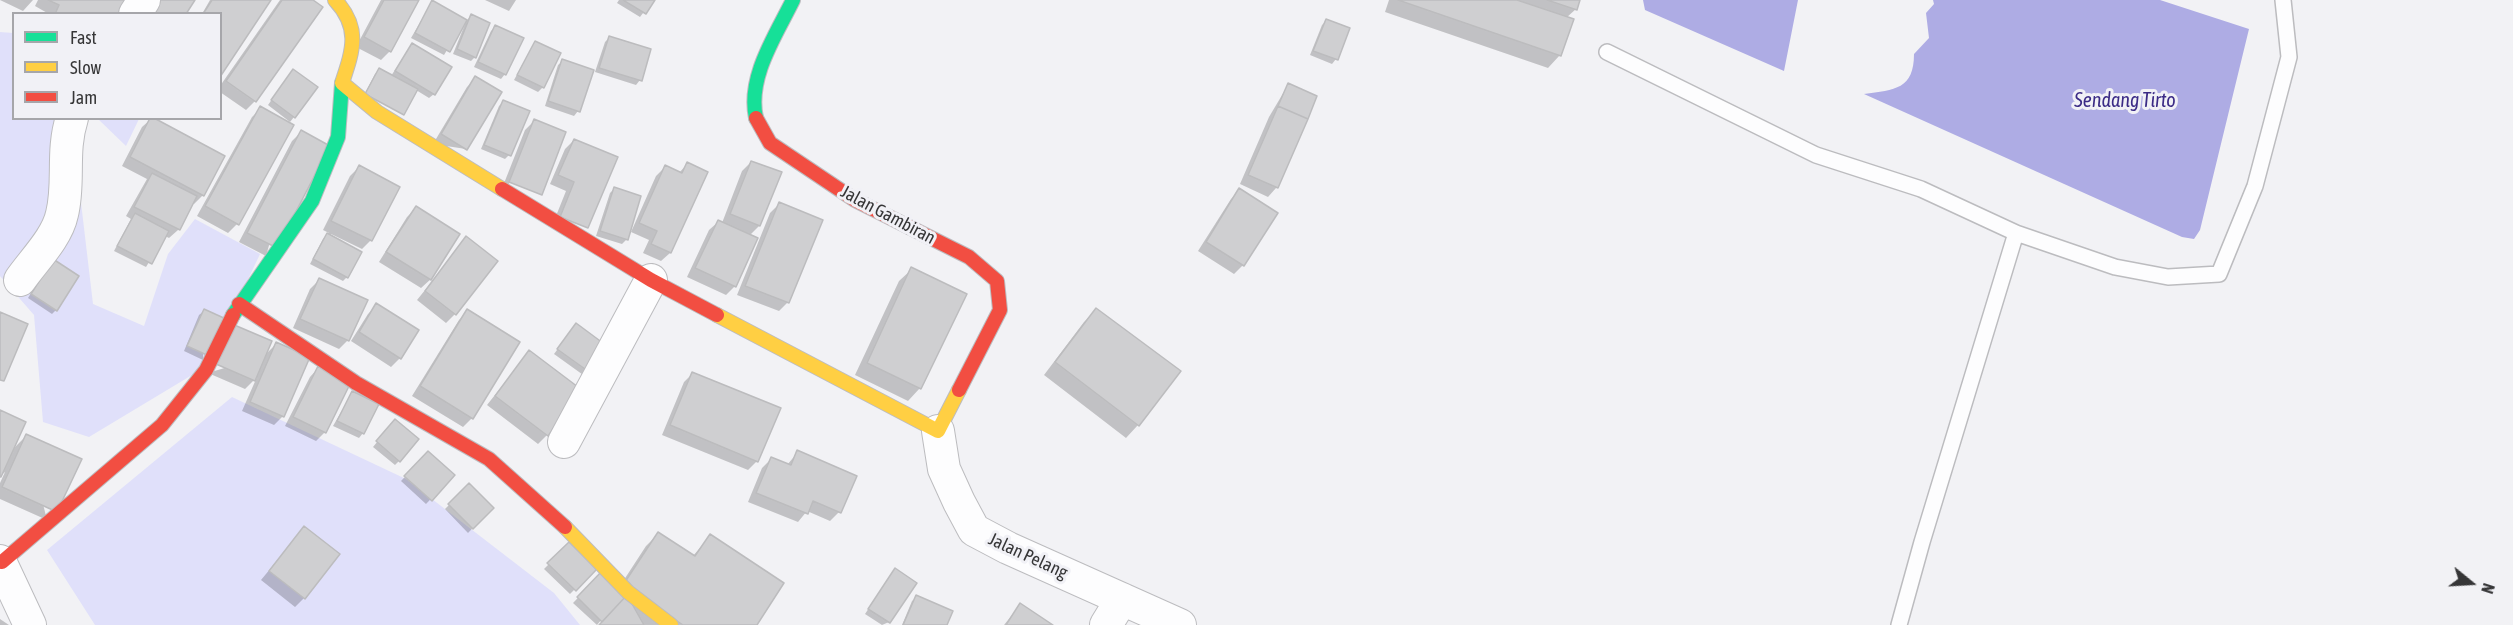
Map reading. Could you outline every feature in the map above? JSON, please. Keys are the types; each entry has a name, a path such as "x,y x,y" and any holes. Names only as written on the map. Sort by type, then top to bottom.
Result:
{"street":[{"path":"30,625 1,562 162,425 206,370 240,304 278,253 312,201 338,137 342,83 353,47 354,24 344,8 335,0"},
{"name":"Jalan Gambiran","path":"793,0 756,82 754,114 770,143 855,200 969,257 997,281 1000,310 938,431"},
{"path":"342,83 377,112 651,280 938,431"},
{"path":"20,280 52,235 62,216 66,186 66,137 71,120"},
{"path":"564,442 651,280"},
{"path":"240,304 356,382 489,459 552,514 628,592 671,625"},
{"name":"Jalan Pelang","path":"938,431 944,469 974,530 1008,548 1180,625"},
{"path":"1106,625 1122,599"}],"lane":[{"path":"1607,52 1816,155 1921,189 2016,233 2115,267 2168,277 2219,274 2255,186 2289,57 2283,0"},
{"path":"1899,625 1935,497 2016,233"}],"shaded area":[{"path":"0,32 12,33 12,120 80,120 73,135 93,304 144,326 168,254 195,219 260,254 207,366 89,437 43,422 34,315 0,276"},
{"path":"99,120 139,120 126,146"},
{"path":"232,397 406,479 554,593 580,625 95,625 47,550"}],"water":[{"path":"1643,0 1798,0 1784,71 1645,10"},
{"name":"Sendang Tirto","path":"1933,0 2160,0 2249,29 2200,230 2194,239 2182,237 1864,94 1893,89 1906,81 1911,74 1914,54 1929,38 1926,13 1934,4"}],"building":[{"path":"48,0 123,0 129,3 125,12 56,12 59,5"},
{"path":"154,0 195,0 187,12 146,12"},
{"path":"212,0 271,0 222,74 222,12 204,12"},
{"path":"282,0 313,0 323,7 256,102 226,81"},
{"path":"384,0 419,0 391,52 364,37"},
{"path":"432,0 467,20 450,52 415,33"},
{"path":"623,0 655,0 646,14"},
{"path":"1398,0 1517,0 1574,19 1561,56"},
{"path":"1547,0 1580,0 1577,10"},
{"path":"471,14 490,23 476,58 457,49"},
{"path":"1326,19 1350,28 1338,60 1313,51"},
{"path":"495,25 524,38 506,75 478,62"},
{"path":"609,36 651,49 642,81 599,68"},
{"path":"535,41 561,53 544,88 517,75"},
{"path":"412,43 452,67 435,95 395,71"},
{"path":"562,59 594,70 580,112 548,101"},
{"path":"379,68 418,89 404,115 365,94"},
{"path":"293,69 318,87 295,118 271,100"},
{"path":"475,76 502,92 467,150 441,134"},
{"path":"1288,83 1317,96 1308,119 1278,106"},
{"path":"503,100 530,111 511,156 484,145"},
{"path":"260,106 294,125 239,225 205,206"},
{"path":"1278,106 1308,119 1278,188 1248,175"},
{"path":"534,119 566,132 542,195 509,182"},
{"path":"149,120 158,120 225,156 204,196 130,157"},
{"path":"301,130 330,146 277,248 247,233"},
{"path":"574,139 618,157 588,228 560,217 574,182 558,175"},
{"path":"751,161 782,172 760,226 730,214"},
{"path":"687,162 708,172 671,253 651,244 657,231 639,223 665,165 682,173"},
{"path":"359,165 400,187 372,241 331,221"},
{"path":"152,173 197,196 180,230 134,207"},
{"path":"614,187 641,196 628,240 600,231"},
{"path":"1239,188 1278,213 1244,266 1206,242"},
{"path":"779,202 823,220 789,303 745,286"},
{"path":"416,206 460,234 431,280 386,252"},
{"path":"135,213 169,231 152,264 117,246"},
{"path":"718,220 758,238 736,287 695,268"},
{"path":"327,233 362,252 348,278 313,259"},
{"path":"466,236 498,261 456,315 425,291"},
{"path":"53,259 79,276 57,311 31,294"},
{"path":"911,267 967,294 921,389 867,363"},
{"path":"319,278 368,300 349,341 300,319"},
{"path":"376,303 419,330 401,359 359,332"},
{"path":"1096,308 1181,371 1139,426 1055,362"},
{"path":"204,309 226,319 209,356 187,346"},
{"path":"467,309 520,342 473,419 420,386"},
{"path":"0,312 28,324 4,381 0,380"},
{"path":"576,323 611,349 592,374 557,349"},
{"path":"232,324 272,341 255,381 216,364"},
{"path":"276,342 310,357 284,417 250,402"},
{"path":"529,350 582,390 548,436 495,396"},
{"path":"318,366 351,382 326,433 293,417"},
{"path":"692,372 781,408 758,462 670,425"},
{"path":"352,391 379,404 364,434 337,421"},
{"path":"0,410 26,422 1,477 0,477"},
{"path":"395,419 419,439 400,462 376,441"},
{"path":"26,434 82,459 57,512 2,487"},
{"path":"797,450 857,476 841,513 813,501 808,514 756,493 771,457 791,465"},
{"path":"428,451 455,475 432,501 404,476"},
{"path":"469,483 494,508 473,529 448,504"},
{"path":"304,526 340,554 305,599 269,571"},
{"path":"658,532 695,556 710,534 784,583 757,625 683,625 623,585"},
{"path":"569,542 597,569 576,591 547,563"},
{"path":"895,568 917,583 890,623 868,609"},
{"path":"602,571 627,595 602,622 577,597"},
{"path":"627,595 644,625 599,625"},
{"path":"916,595 953,611 947,625 903,625"},
{"path":"1020,603 1053,625 1006,625"}],"traffic: fast":[{"path":"756,118 754,103 759,72 771,42 793,0"},
{"path":"233,315 312,201 338,137 342,83"}],"traffic: slow":[{"path":"335,0 349,20 352,30 351,50 342,83 377,112 502,189"},
{"path":"717,315 938,431 959,390"},
{"path":"565,527 628,592 671,625"}],"traffic: jam":[{"path":"756,118 770,143 855,200 969,257 997,281 1000,310 959,390"},
{"path":"502,189 651,280 717,315"},
{"path":"239,304 356,383 489,459 565,527"},
{"path":"2,562 162,425 206,370 233,315"}]}
